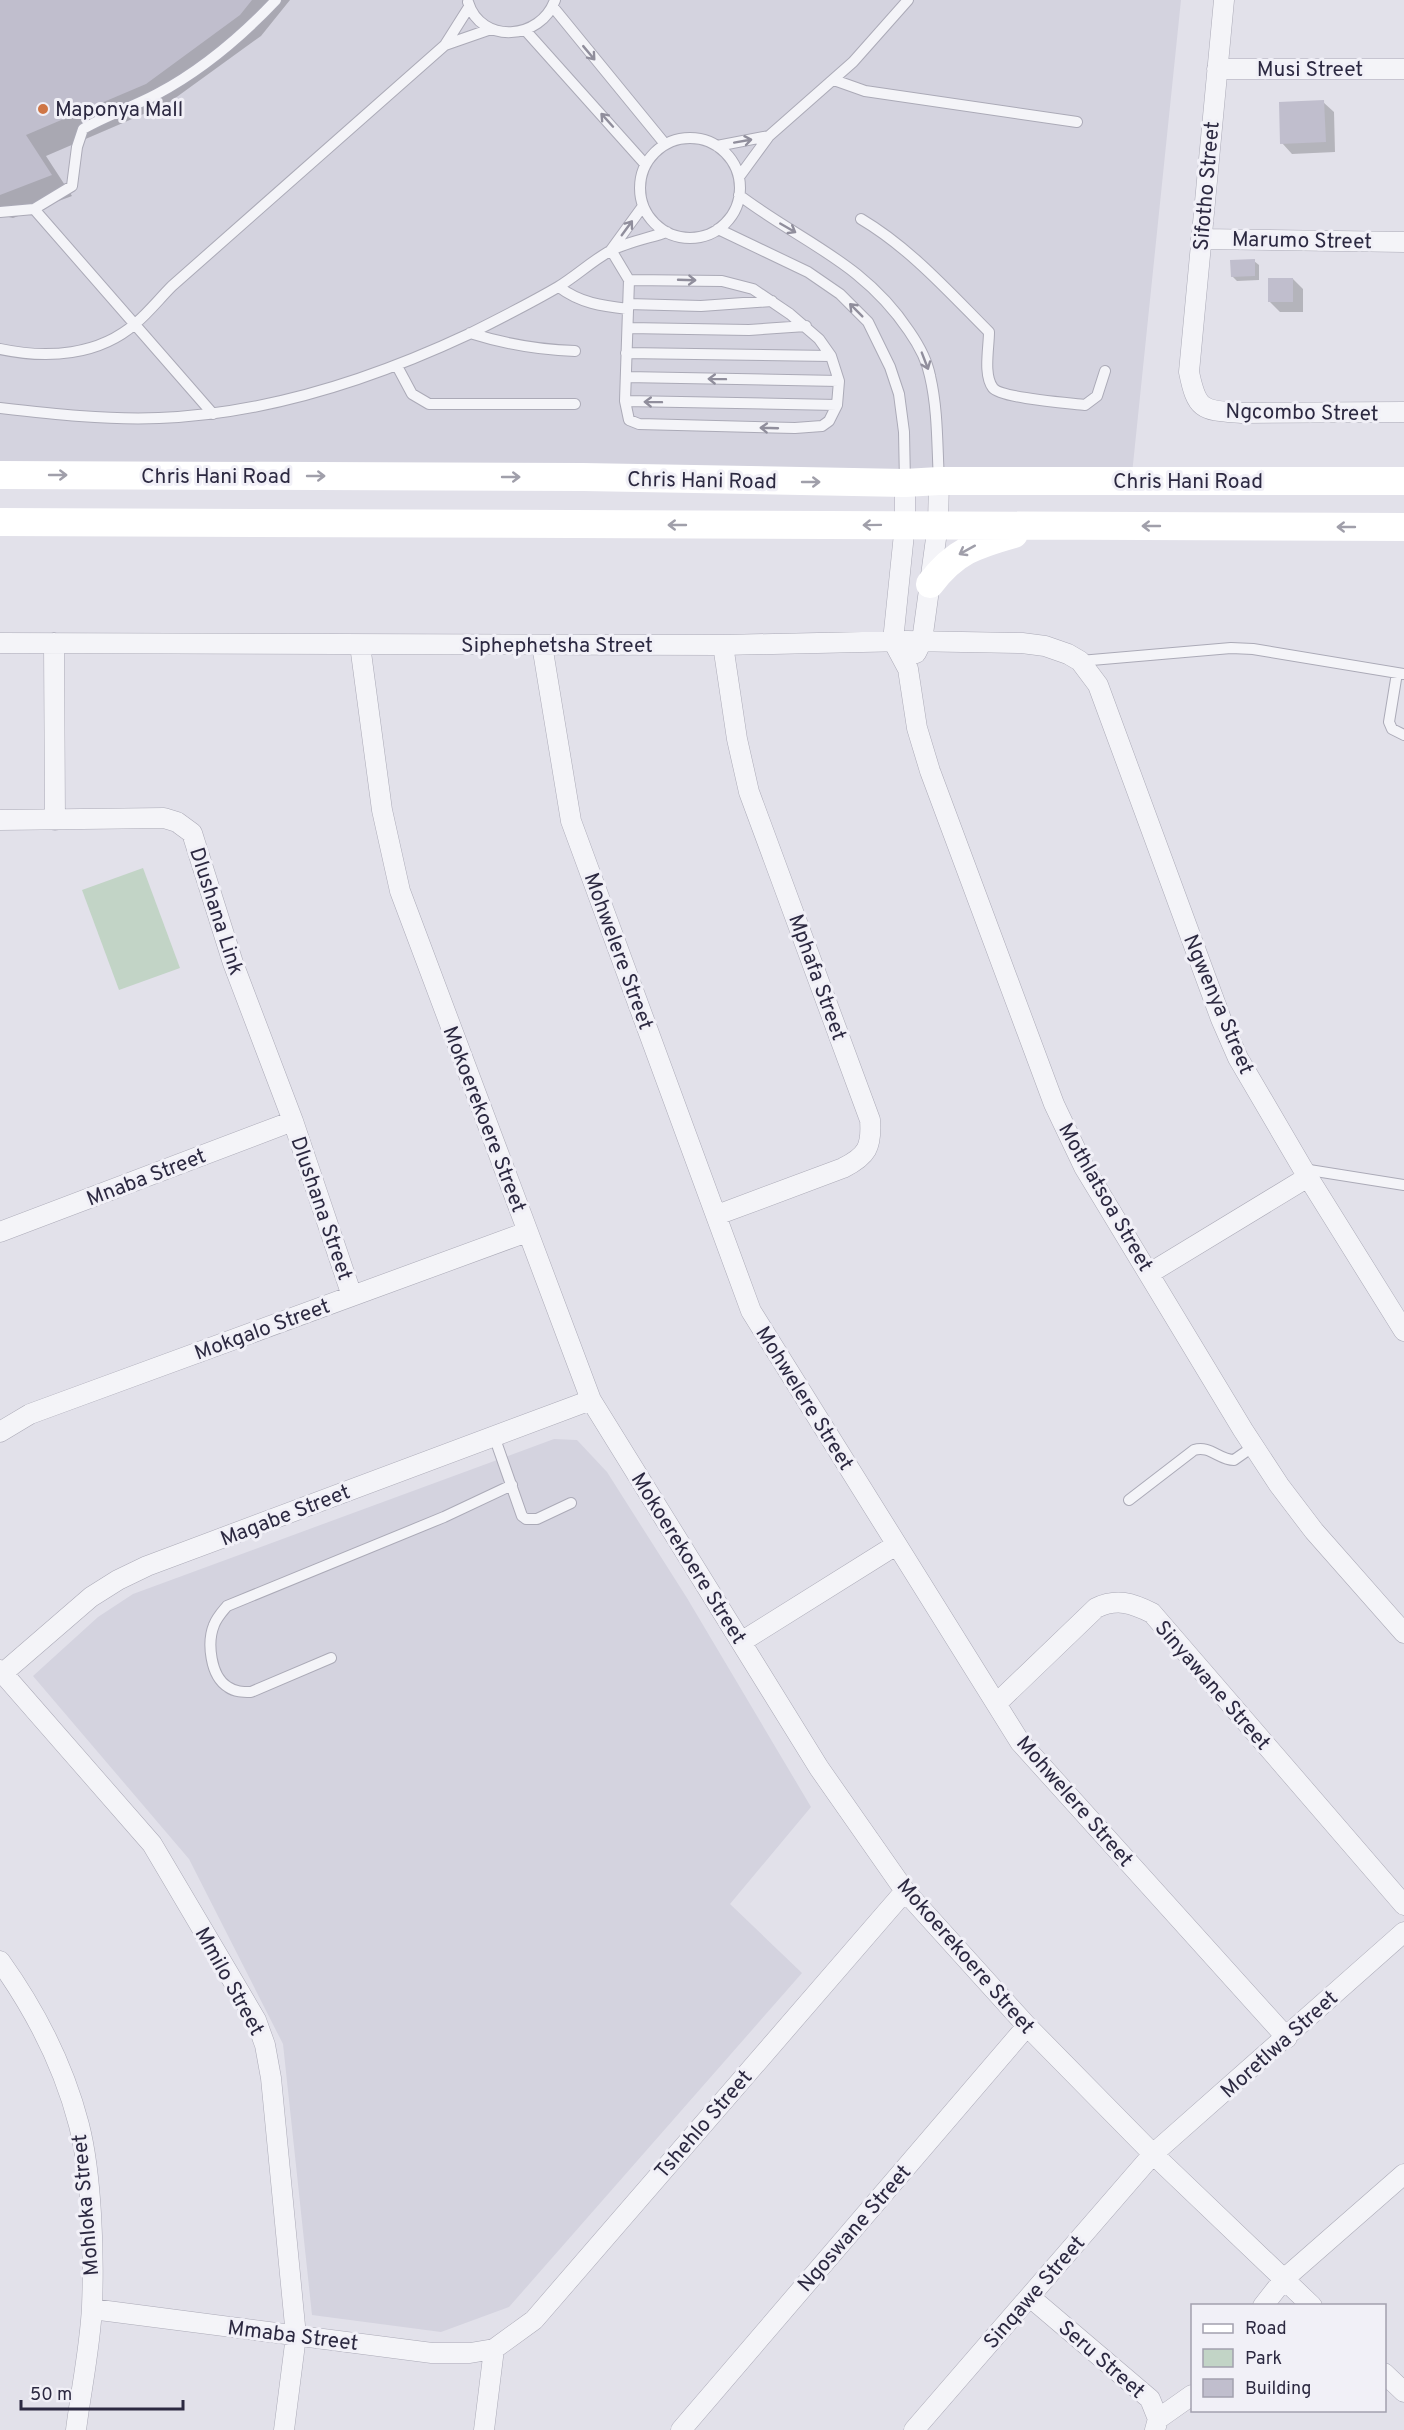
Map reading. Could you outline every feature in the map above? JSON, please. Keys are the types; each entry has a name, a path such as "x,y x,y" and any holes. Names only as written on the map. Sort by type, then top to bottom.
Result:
{"main road":[{"name":"Chris Hani Road","path":"0,475 583,477 905,483 939,481 1404,481"},
{"name":"Chris Hani Road","path":"0,522 1404,527"},
{"path":"930,584 951,560 970,548 985,541 1042,526"}],"street":[{"name":"Sifotho Street","path":"1189,372 1224,0"},
{"name":"Musi Street","path":"1217,69 1404,69"},
{"name":"Marumo Street","path":"1201,239 1404,242"},
{"name":"Ngcombo Street","path":"1189,372 1195,399 1202,407 1216,411 1242,413 1404,412"},
{"path":"908,669 922,641 938,524 939,481"},
{"path":"893,641 904,524 905,483"},
{"name":"Mothlatsoa Street","path":"893,641 908,669 917,728 930,771 1054,1104 1084,1167 1279,1485 1314,1531 1404,1633"},
{"name":"Siphephetsha Street","path":"0,643 723,645 922,641 1045,646 1059,649 1080,661 1098,686"},
{"path":"54,643 55,820"},
{"name":"Mokoerekoere Street","path":"360,645 382,810 398,881 591,1400 819,1768 905,1891 1027,2026 1154,2154 1310,2304"},
{"name":"Mohwelere Street","path":"542,645 571,821 717,1215 731,1262 751,1311 1020,1742 1287,2038"},
{"name":"Mphafa Street","path":"717,1215 856,1162 869,1145 871,1132 870,1120 850,1063 749,792 737,739 723,645"},
{"name":"Ngwenya Street","path":"1098,686 1221,1019 1238,1058 1404,1331"},
{"name":"Dlushana Link","path":"0,820 164,818 177,822 192,833 233,963 292,1121"},
{"name":"Mnaba Street","path":"0,1232 292,1121"},
{"name":"Dlushana Street","path":"292,1121 352,1296"},
{"path":"1150,1273 1306,1173"},
{"name":"Mokgalo Street","path":"0,1432 30,1414 527,1232"},
{"name":"Magabe Street","path":"2,1672 91,1597 147,1566 591,1400"},
{"path":"741,1642 896,1545"},
{"name":"Sinyawane Street","path":"997,1703 1096,1608 1108,1603 1119,1602 1136,1605 1152,1613 1404,1905"},
{"name":"Mmilo Street","path":"2,1672 152,1844 256,2019 265,2045 271,2078 296,2336 284,2430"},
{"name":"Tshehlo Street","path":"494,2349 534,2319 905,1891"},
{"name":"Moretlwa Street","path":"1154,2154 1404,1932"},
{"name":"Mohloka Street","path":"0,1961 46,2039 66,2083 80,2127 88,2184 92,2309 76,2430"},
{"name":"Ngoswane Street","path":"681,2430 1027,2026"},
{"name":"Sinqawe Street","path":"914,2430 1154,2154"},
{"path":"1265,2304 1284,2279 1404,2174"},
{"name":"Seru Street","path":"1030,2296 1150,2398 1156,2425"},
{"name":"Mmaba Street","path":"92,2309 432,2353 470,2353 494,2349"},
{"path":"484,2430 494,2349"},
{"path":"1386,2375 1404,2392"},
{"path":"1156,2425 1191,2396"}],"lane":[{"path":"0,212 34,210 72,186 83,129 158,93 189,75 248,30 276,0"},
{"path":"739,177 769,136 853,62 908,0"},
{"path":"468,3 478,20 502,33 526,31 537,26 554,3 665,144"},
{"path":"0,349 37,354 77,352 109,341 136,323 172,286 445,45 468,3"},
{"path":"445,45 491,29"},
{"path":"526,31 645,164"},
{"path":"834,80 866,91 1077,122"},
{"path":"717,146 769,136"},
{"path":"691,137 717,146 727,154 739,177 740,195 736,208 718,229 693,238 679,237 657,226 643,206 640,185 645,164 653,152 665,144 691,137"},
{"path":"740,195 766,215 858,273 897,312 919,345 930,375 939,481"},
{"path":"611,250 643,206"},
{"path":"34,210 136,323 213,414"},
{"path":"861,219 885,233 943,285 989,332 989,379 992,387 998,392 1041,401 1085,405 1097,396 1105,371"},
{"path":"718,229 775,254 808,272 840,294 868,322 890,367 899,394 904,432 905,483"},
{"path":"0,408 105,417 159,418 213,414 267,404 340,386 397,366 470,333 559,286 611,250 667,232"},
{"path":"611,250 629,280 625,401 629,420 639,424 795,428 822,426 829,421 837,405 838,381 831,356 806,326 772,301 753,289 722,281 629,280"},
{"path":"559,286 573,297 593,304 628,307 701,306 772,301"},
{"path":"628,328 749,330 806,326"},
{"path":"470,333 506,344 544,350 575,351"},
{"path":"626,353 831,356"},
{"path":"397,366 412,394 429,404 575,404"},
{"path":"626,377 838,381"},
{"path":"625,401 837,405"},
{"path":"1080,661 1231,648 1253,649 1400,673 1389,722 1392,729 1404,735"},
{"path":"1306,1173 1404,1185"},
{"path":"494,1436 522,1516 529,1520 537,1519 571,1503"},
{"path":"1129,1500 1194,1450 1207,1449 1223,1458 1234,1460 1254,1446"},
{"path":"331,1658 251,1692 240,1692 227,1687 215,1668 211,1656 212,1628 227,1606 444,1517 512,1485"}],"shaded area":[{"name":"Maponya Mall","path":"0,0 1181,0 1132,474 0,472"},
{"path":"554,1439 577,1440 607,1472 687,1598 811,1807 730,1904 802,1973 509,2307 441,2332 312,2315 283,2044 189,1859 33,1676 98,1617 133,1594"}],"green space":[{"path":"143,868 180,968 119,990 82,890"}],"building":[{"name":"Maponya Mall","path":"0,0 252,0 240,15 146,84 26,135 52,175 0,195"},
{"path":"1324,100 1326,142 1280,144 1279,102"},
{"path":"1255,259 1255,276 1231,277 1230,260"},
{"path":"1268,278 1293,278 1293,302 1268,302"}],"place":[{"name":"Maponya Mall","path":"43,109"}]}
